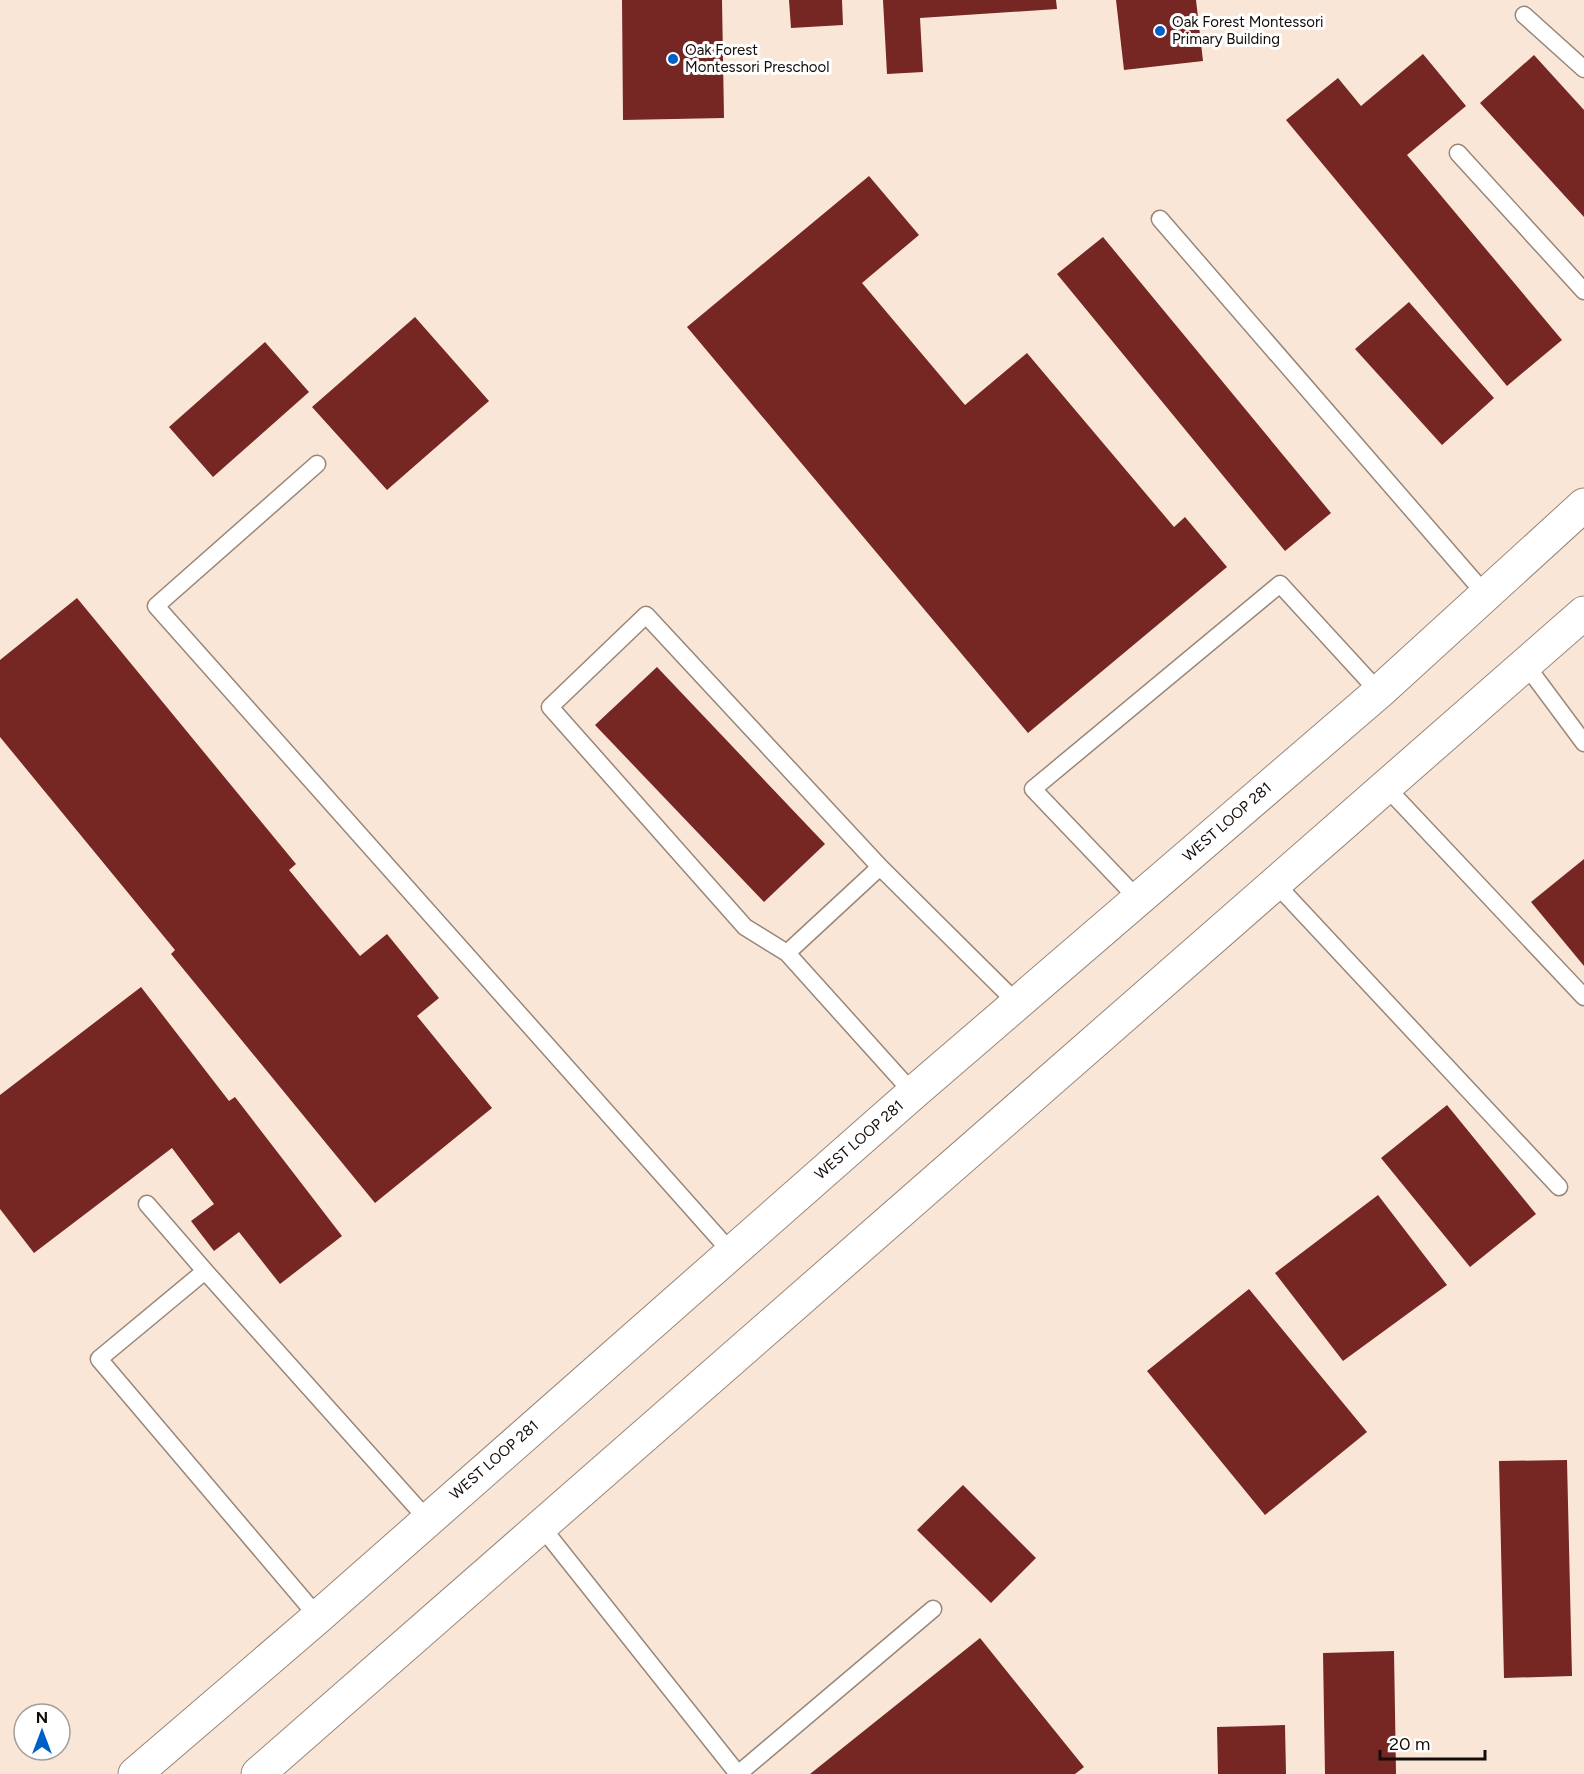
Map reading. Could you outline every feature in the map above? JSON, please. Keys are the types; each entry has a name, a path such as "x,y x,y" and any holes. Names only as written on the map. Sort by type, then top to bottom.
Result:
{"highway":[{"name":"WEST LOOP 281","path":"135,1774 318,1617 913,1092 1378,692 1584,505"},
{"path":"258,1774 1584,613"}],"lane":[{"path":"1524,15 1584,69"},
{"path":"1458,153 1584,291"},
{"path":"1160,219 1486,595"},
{"path":"317,464 156,606 731,1252"},
{"path":"1138,899 1033,789 1280,584 1378,692"},
{"path":"913,1092 787,953 745,927 550,707 646,615 880,867 1018,1004"},
{"path":"1526,664 1584,743"},
{"path":"1386,787 1584,997"},
{"path":"787,953 880,867"},
{"path":"1276,884 1558,1187"},
{"path":"147,1204 427,1519"},
{"path":"205,1271 99,1359 318,1617"},
{"path":"541,1526 738,1774 933,1609"}],"building":[{"name":"Oak Forest Montessori Preschool","path":"622,0 722,0 724,118 623,120"},
{"path":"789,0 842,0 843,25 791,28"},
{"path":"883,0 1056,0 1057,9 920,18 923,72 887,74"},
{"name":"Oak Forest Montessori Primary Building","path":"1116,0 1196,0 1203,61 1124,70"},
{"path":"1423,54 1466,106 1407,155 1562,340 1507,386 1286,120 1338,78 1361,106"},
{"path":"1534,55 1584,110 1584,217 1480,103"},
{"path":"869,176 919,235 862,283 965,405 1027,353 1174,527 1185,517 1227,567 1028,733 687,327"},
{"path":"1103,237 1331,513 1285,551 1057,274"},
{"path":"1409,302 1494,398 1442,445 1355,349"},
{"path":"415,317 489,401 387,490 312,407"},
{"path":"265,342 309,392 213,477 169,427"},
{"path":"77,598 296,864 289,870 360,956 387,934 439,998 417,1016 492,1108 375,1203 171,954 175,950 0,737 0,660"},
{"path":"657,667 825,844 764,902 595,725"},
{"path":"1584,859 1584,966 1531,902"},
{"path":"141,987 229,1101 235,1097 342,1236 280,1284 239,1232 214,1251 191,1221 214,1204 172,1148 34,1253 0,1209 0,1095"},
{"path":"1447,1105 1536,1214 1470,1267 1381,1158"},
{"path":"1378,1195 1447,1285 1343,1361 1275,1273"},
{"path":"1249,1289 1367,1432 1265,1515 1147,1371"},
{"path":"1567,1460 1572,1676 1504,1678 1499,1461"},
{"path":"963,1485 1036,1558 991,1603 917,1530"},
{"path":"980,1638 1084,1767 1075,1774 810,1774"},
{"path":"1394,1651 1396,1774 1325,1774 1323,1653"},
{"path":"1285,1725 1286,1774 1218,1774 1217,1727"}],"place":[{"name":"Oak Forest Montessori Primary Building","path":"1160,31"},
{"name":"Oak Forest Montessori Preschool","path":"673,59"}]}
